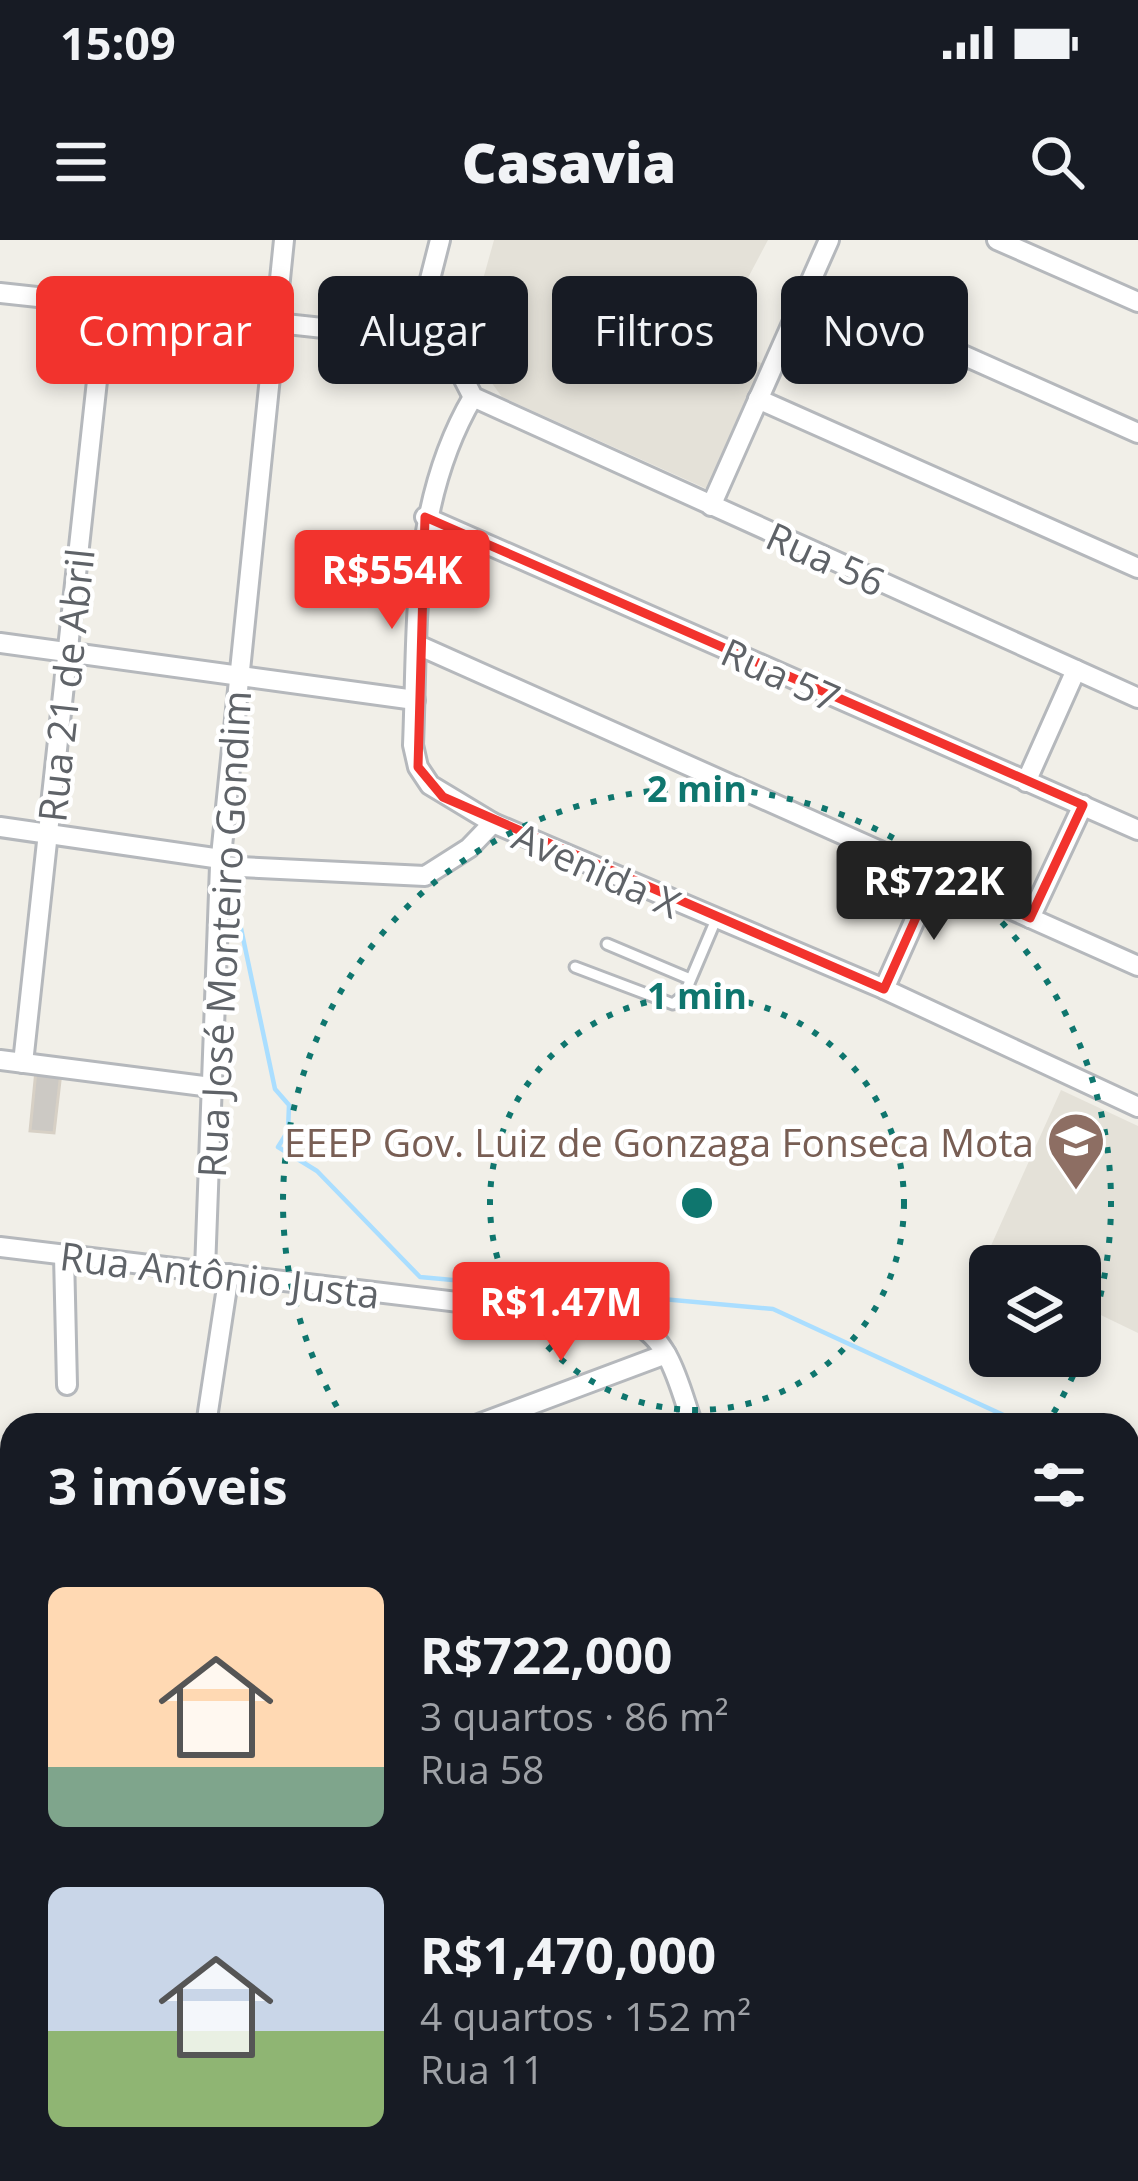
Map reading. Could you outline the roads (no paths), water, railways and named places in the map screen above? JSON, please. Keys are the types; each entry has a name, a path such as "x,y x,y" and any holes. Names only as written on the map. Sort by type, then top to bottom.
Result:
{"street":[{"name":"Rua José Monteiro Gondim","path":"280,276 284,240"},
{"path":"431,276 440,240"},
{"path":"813,276 829,240"},
{"path":"997,240 1138,302"},
{"path":"0,293 36,298"},
{"path":"710,506 781,347"},
{"path":"968,357 1138,433"},
{"name":"Rua 21 de Abril","path":"23,1063 97,384"},
{"name":"Rua José Monteiro Gondim","path":"205,1270 220,862 269,384"},
{"path":"466,384 473,397"},
{"name":"Rua 56","path":"473,397 1138,698"},
{"name":"Avenida X","path":"473,397 437,473 425,517 415,700 418,767 442,796 715,922 884,989 1138,1107"},
{"path":"758,399 1138,568"},
{"name":"Rua 57","path":"425,517 1138,830"},
{"path":"0,643 415,700"},
{"path":"420,646 1138,966"},
{"path":"1025,782 1076,670"},
{"path":"1030,918 1083,805"},
{"path":"0,826 220,862 425,876 469,848 493,823"},
{"path":"884,989 935,875"},
{"path":"0,1060 211,1087"},
{"name":"Rua Antônio Justa","path":"0,1247 633,1323 652,1334 666,1354"},
{"path":"64,1255 67,1385"},
{"path":"208,1413 229,1274"},
{"path":"508,1413 666,1354 688,1413"}],"lane":[{"path":"574,967 664,1005 680,1001 715,922"},
{"path":"607,944 690,980"}],"waterway":[{"path":"239,919 275,1089 289,1105 288,1131 278,1147 317,1171 420,1277 773,1309 999,1413"}],"place":[{"name":"EEEP Gov. Luiz de Gonzaga Fonseca Mota","path":"1076,1192"}]}
